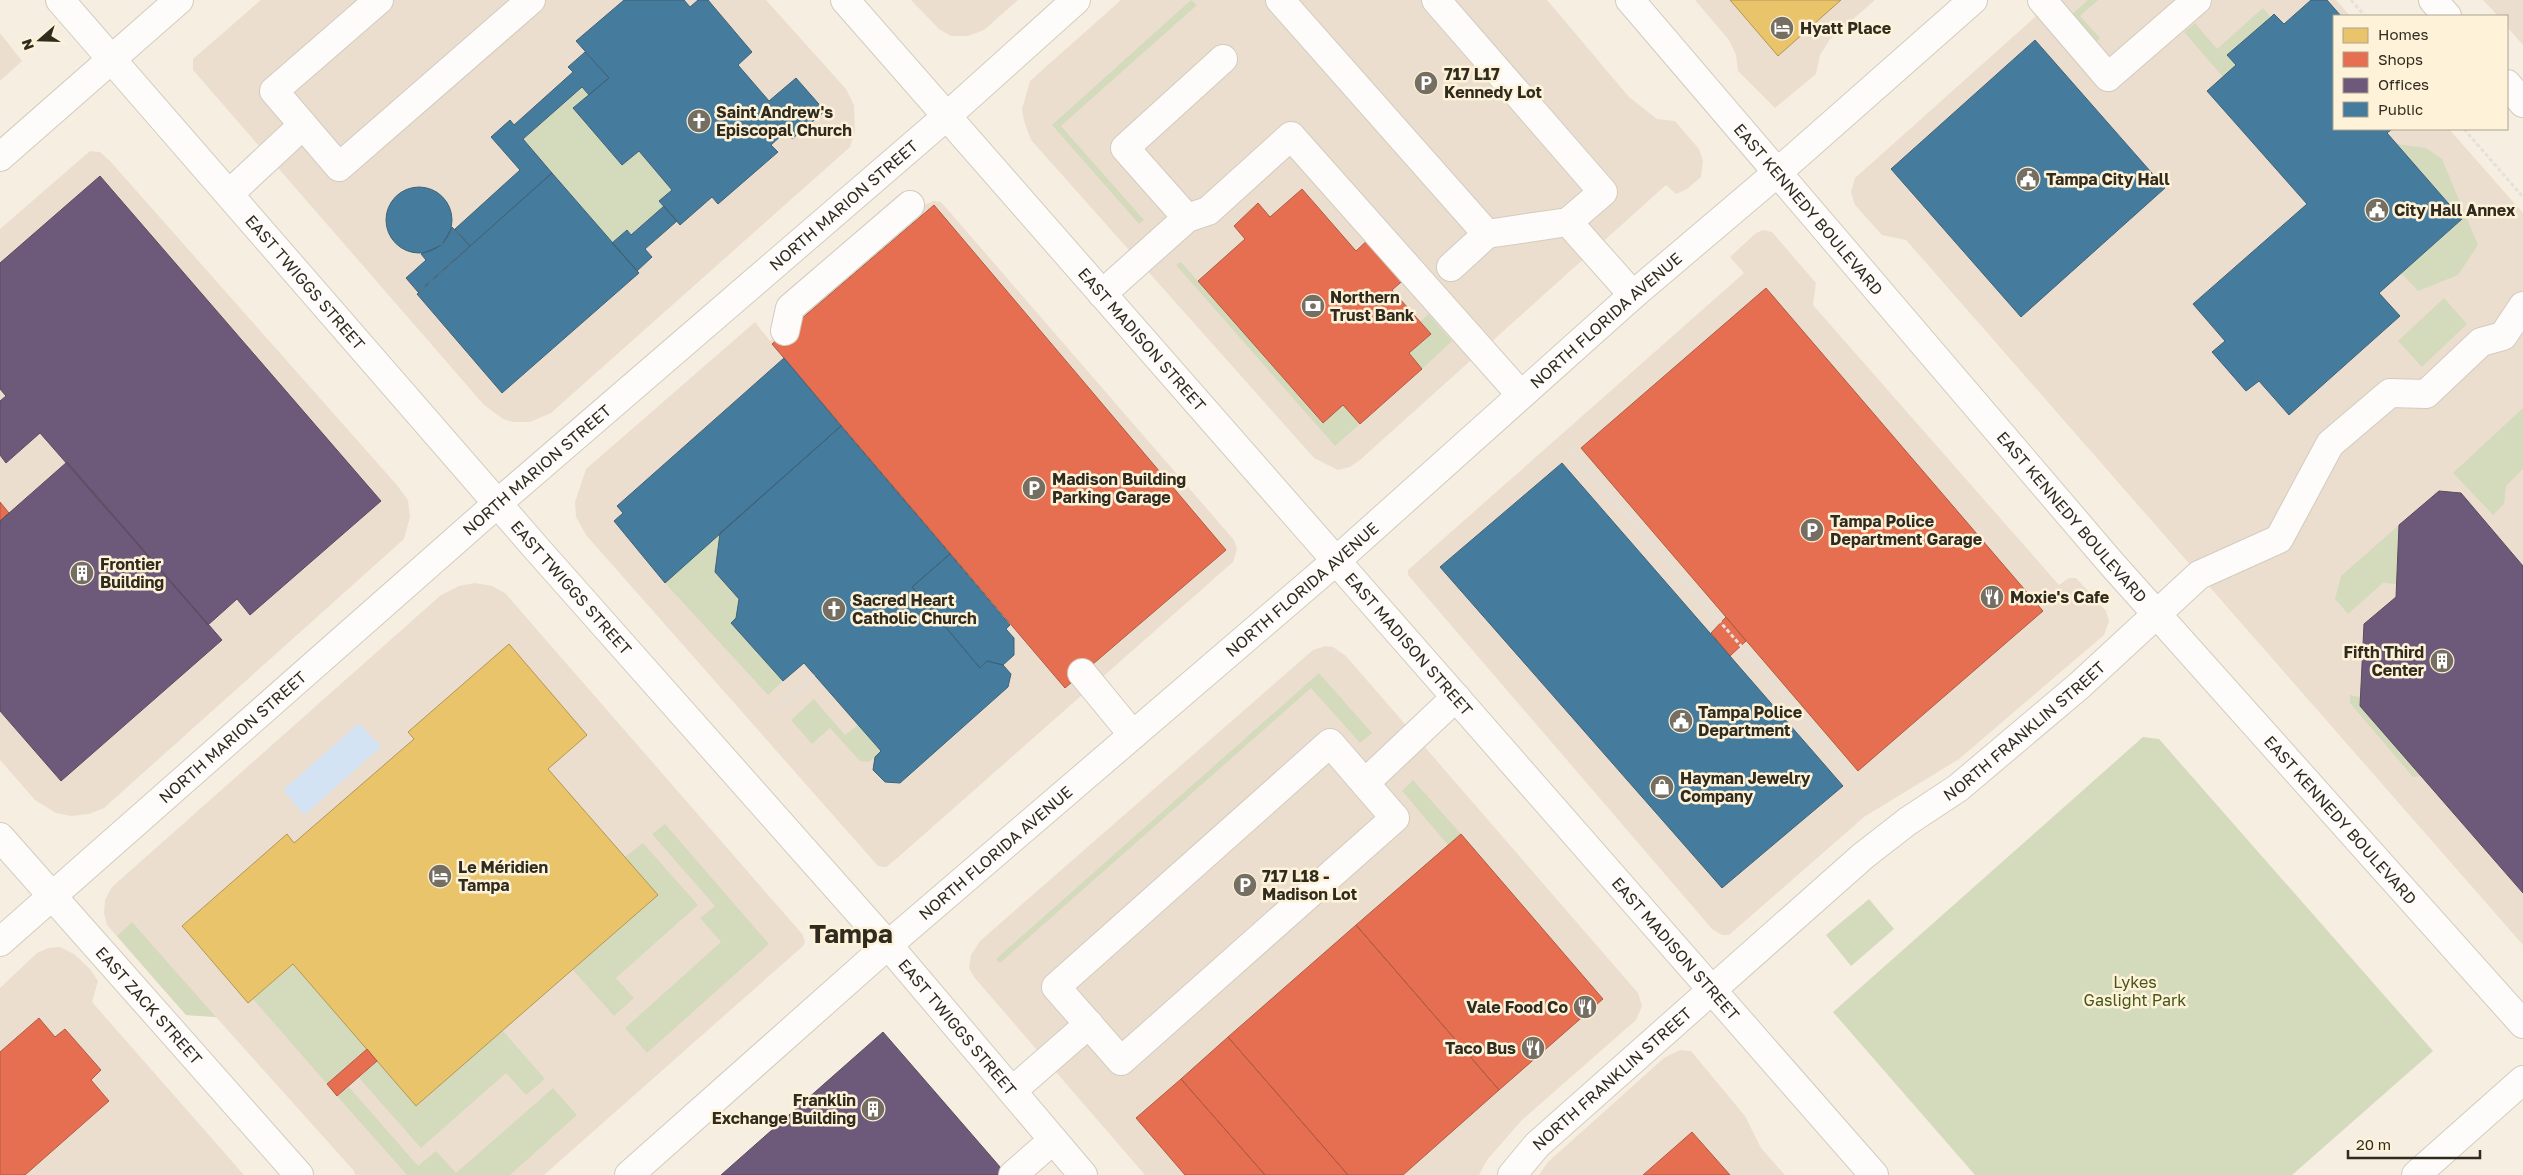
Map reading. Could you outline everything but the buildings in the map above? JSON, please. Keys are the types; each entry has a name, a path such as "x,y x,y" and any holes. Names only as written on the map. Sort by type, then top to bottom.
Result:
{"street":[{"name":"EAST TWIGGS STREET","path":"60,0 498,503 888,945 1083,1175"},
{"path":"0,157 179,0"},
{"path":"379,0 274,91 339,167 531,0"},
{"name":"EAST MADISON STREET","path":"845,0 1874,1175"},
{"name":"NORTH MARION STREET","path":"0,942 498,503 947,116 1076,0"},
{"path":"1280,0 1487,234"},
{"path":"1436,0 1603,192 1568,222 1487,234 1451,267"},
{"name":"EAST KENNEDY BOULEVARD","path":"1630,0 2047,488 2523,1024"},
{"path":"2042,0 2108,77 2197,0"},
{"path":"2433,0 2447,15"},
{"name":"NORTH FLORIDA AVENUE","path":"629,1175 888,945 1336,560 1633,295 1778,172 1968,2"},
{"path":"1187,218 1125,148 1223,59"},
{"path":"2508,85 2523,103"},
{"path":"229,194 302,125"},
{"path":"1102,294 1187,218 1208,211 1291,136 1521,395"},
{"path":"784,330 790,308 910,205"},
{"path":"1568,222 1633,295"},
{"name":"NORTH FRANKLIN STREET","path":"1512,1175 1538,1145 1878,844 1958,788 2072,692 2199,575 2279,539 2330,444 2390,393 2426,394 2481,342 2503,336 2523,306"},
{"path":"1082,673 1132,735"},
{"path":"1365,782 1456,697"},
{"path":"1330,743 1395,818 1121,1061 1089,1024 1056,987 1330,743"},
{"name":"EAST ZACK STREET","path":"0,837 299,1175"},
{"path":"1012,1091 1089,1024"},
{"path":"2416,1175 2523,1080"},
{"path":"1013,1175 1053,1140"}],"path":[{"path":"2351,0 2364,15"},
{"path":"2465,130 2523,197"},
{"path":"1569,448 1861,784"},
{"path":"1326,659 1337,650"},
{"path":"779,707 814,675"}],"shaded area":[{"path":"261,0 766,0 846,89 854,105 855,131 850,147 551,413 530,422 513,422 503,419 484,405 193,70 193,59"},
{"path":"911,0 1018,0 984,30 968,36 951,36 939,29"},
{"path":"1121,0 1547,0 1629,97 1657,119 1675,121 1699,149 1703,161 1701,177 1687,189 1676,194 1666,185 1360,460 1350,467 1338,470 1314,458 1031,140 1022,109 1030,81"},
{"path":"1695,0 1875,0 1830,39 1820,55 1816,74 1775,108 1738,71 1736,55 1729,40"},
{"path":"2054,0 2336,0 2349,15 2333,15 2333,130 2450,130 2523,213 2523,945 1906,240 1882,235 1855,205 1851,192 1855,178"},
{"path":"2483,0 2523,0 2523,45 2508,28 2508,15 2497,15"},
{"path":"0,33 22,61 0,81"},
{"path":"90,151 100,152 110,161 396,484 408,500 410,517 404,539 104,808 89,814 71,816 56,813 35,800 0,760 0,229"},
{"path":"934,201 941,202 1234,540 1237,549 1233,562 895,860 886,867 882,867 877,865 586,535 576,517 575,502 586,469 755,322 770,341 917,208"},
{"path":"1763,230 1772,232 1816,283 1813,305 2059,585 2069,578 2076,578 2106,611 2109,621 2104,635 1959,759 1864,817 1729,935 1722,935 1712,929 1408,575 1408,570 1744,273 1730,257 1756,233"},
{"path":"475,583 492,586 505,593 803,935 805,942 803,946 544,1175 355,1175 354,1171 216,1017 186,1015 107,925 104,913 105,900 112,887 441,595 459,586"},
{"path":"1325,646 1333,647 1346,656 1638,993 1642,1006 1636,1020 1521,1121 1487,1160 1479,1175 1145,1175 974,977 969,968 971,955 980,941 1313,650"},
{"path":"60,947 74,954 90,969 98,981 92,1002 244,1175 0,1175 0,988 37,953 48,948"},
{"path":"1680,1050 1691,1051 1745,1116 1761,1148 1785,1175 1539,1175 1548,1162 1664,1058"}],"green space":[{"path":"1191,0 1197,5 1061,126 1144,220 1139,224 1052,125"},
{"path":"2088,0 2098,0 2080,16 2100,38 2095,43 2070,16"},
{"path":"2263,8 2271,17 2228,55 2236,65 2223,77 2184,32 2195,23 2217,49"},
{"path":"582,87 589,95 573,108 622,165 639,151 672,190 659,201 664,206 631,235 627,230 612,243 523,139"},
{"path":"2396,144 2426,148 2442,159 2478,245 2458,275 2418,291 2401,273 2462,219"},
{"path":"1181,262 1322,423 1343,405 1360,424 1335,446 1176,265"},
{"path":"2444,298 2467,324 2422,367 2398,341"},
{"path":"1428,314 1452,341 1422,369 1409,353 1430,334 1420,322"},
{"path":"2523,408 2523,469 2506,486 2504,504 2493,515 2453,473"},
{"path":"2399,525 2396,584 2383,583 2348,614 2335,599 2341,576"},
{"path":"720,533 715,572 739,599 736,618 731,623 783,681 768,695 665,583"},
{"path":"1319,673 1372,733 1360,743 1311,688 1000,963 996,959"},
{"path":"2350,695 2360,697 2360,706 2421,776 2413,777 2350,703"},
{"path":"814,699 845,735 858,725 881,751 869,762 860,761 830,728 812,744 791,720"},
{"name":"Lykes Gaslight Park","path":"2143,737 2159,739 2433,1051 2292,1175 1975,1175 1833,1012"},
{"path":"1413,780 1461,834 1448,845 1402,791"},
{"path":"665,824 769,944 647,1053 625,1028 721,942 700,918 715,906 652,834"},
{"path":"643,843 698,905 616,978 634,998 614,1016 572,969 625,857"},
{"path":"1869,899 1894,929 1851,966 1826,935"},
{"path":"132,922 216,1017 186,1015 117,936"},
{"path":"293,964 367,1049 327,1084 253,999"},
{"path":"502,1030 545,1079 526,1095 506,1073 421,1148 359,1078 377,1061 417,1106"},
{"path":"349,1087 418,1166 436,1151 456,1173 553,1088 577,1115 510,1175 407,1175 337,1096"}],"water":[{"path":"359,723 381,747 304,815 283,790"}],"place":[{"name":"Hyatt Place","path":"1782,28"},
{"name":"717 L17 Kennedy Lot","path":"1426,83"},
{"name":"Saint Andrew's Episcopal Church","path":"699,121"},
{"name":"Tampa City Hall","path":"2028,179"},
{"name":"City Hall Annex","path":"2377,210"},
{"name":"Northern Trust Bank","path":"1313,306"},
{"name":"Madison Building Parking Garage","path":"1034,488"},
{"name":"Tampa Police Department Garage","path":"1812,530"},
{"name":"Frontier Building","path":"82,573"},
{"name":"Moxie's Cafe","path":"1992,597"},
{"name":"Sacred Heart Catholic Church","path":"834,609"},
{"name":"Fifth Third Center","path":"2442,661"},
{"name":"Tampa Police Department","path":"1681,721"},
{"name":"Hayman Jewelry Company","path":"1662,787"},
{"name":"Le Méridien Tampa","path":"440,876"},
{"name":"717 L18 - Madison Lot","path":"1245,885"},
{"name":"Vale Food Co","path":"1585,1007"},
{"name":"Taco Bus","path":"1533,1048"},
{"name":"Franklin Exchange Building","path":"873,1109"}],"district":[{"name":"Tampa","path":"851,934"}]}
